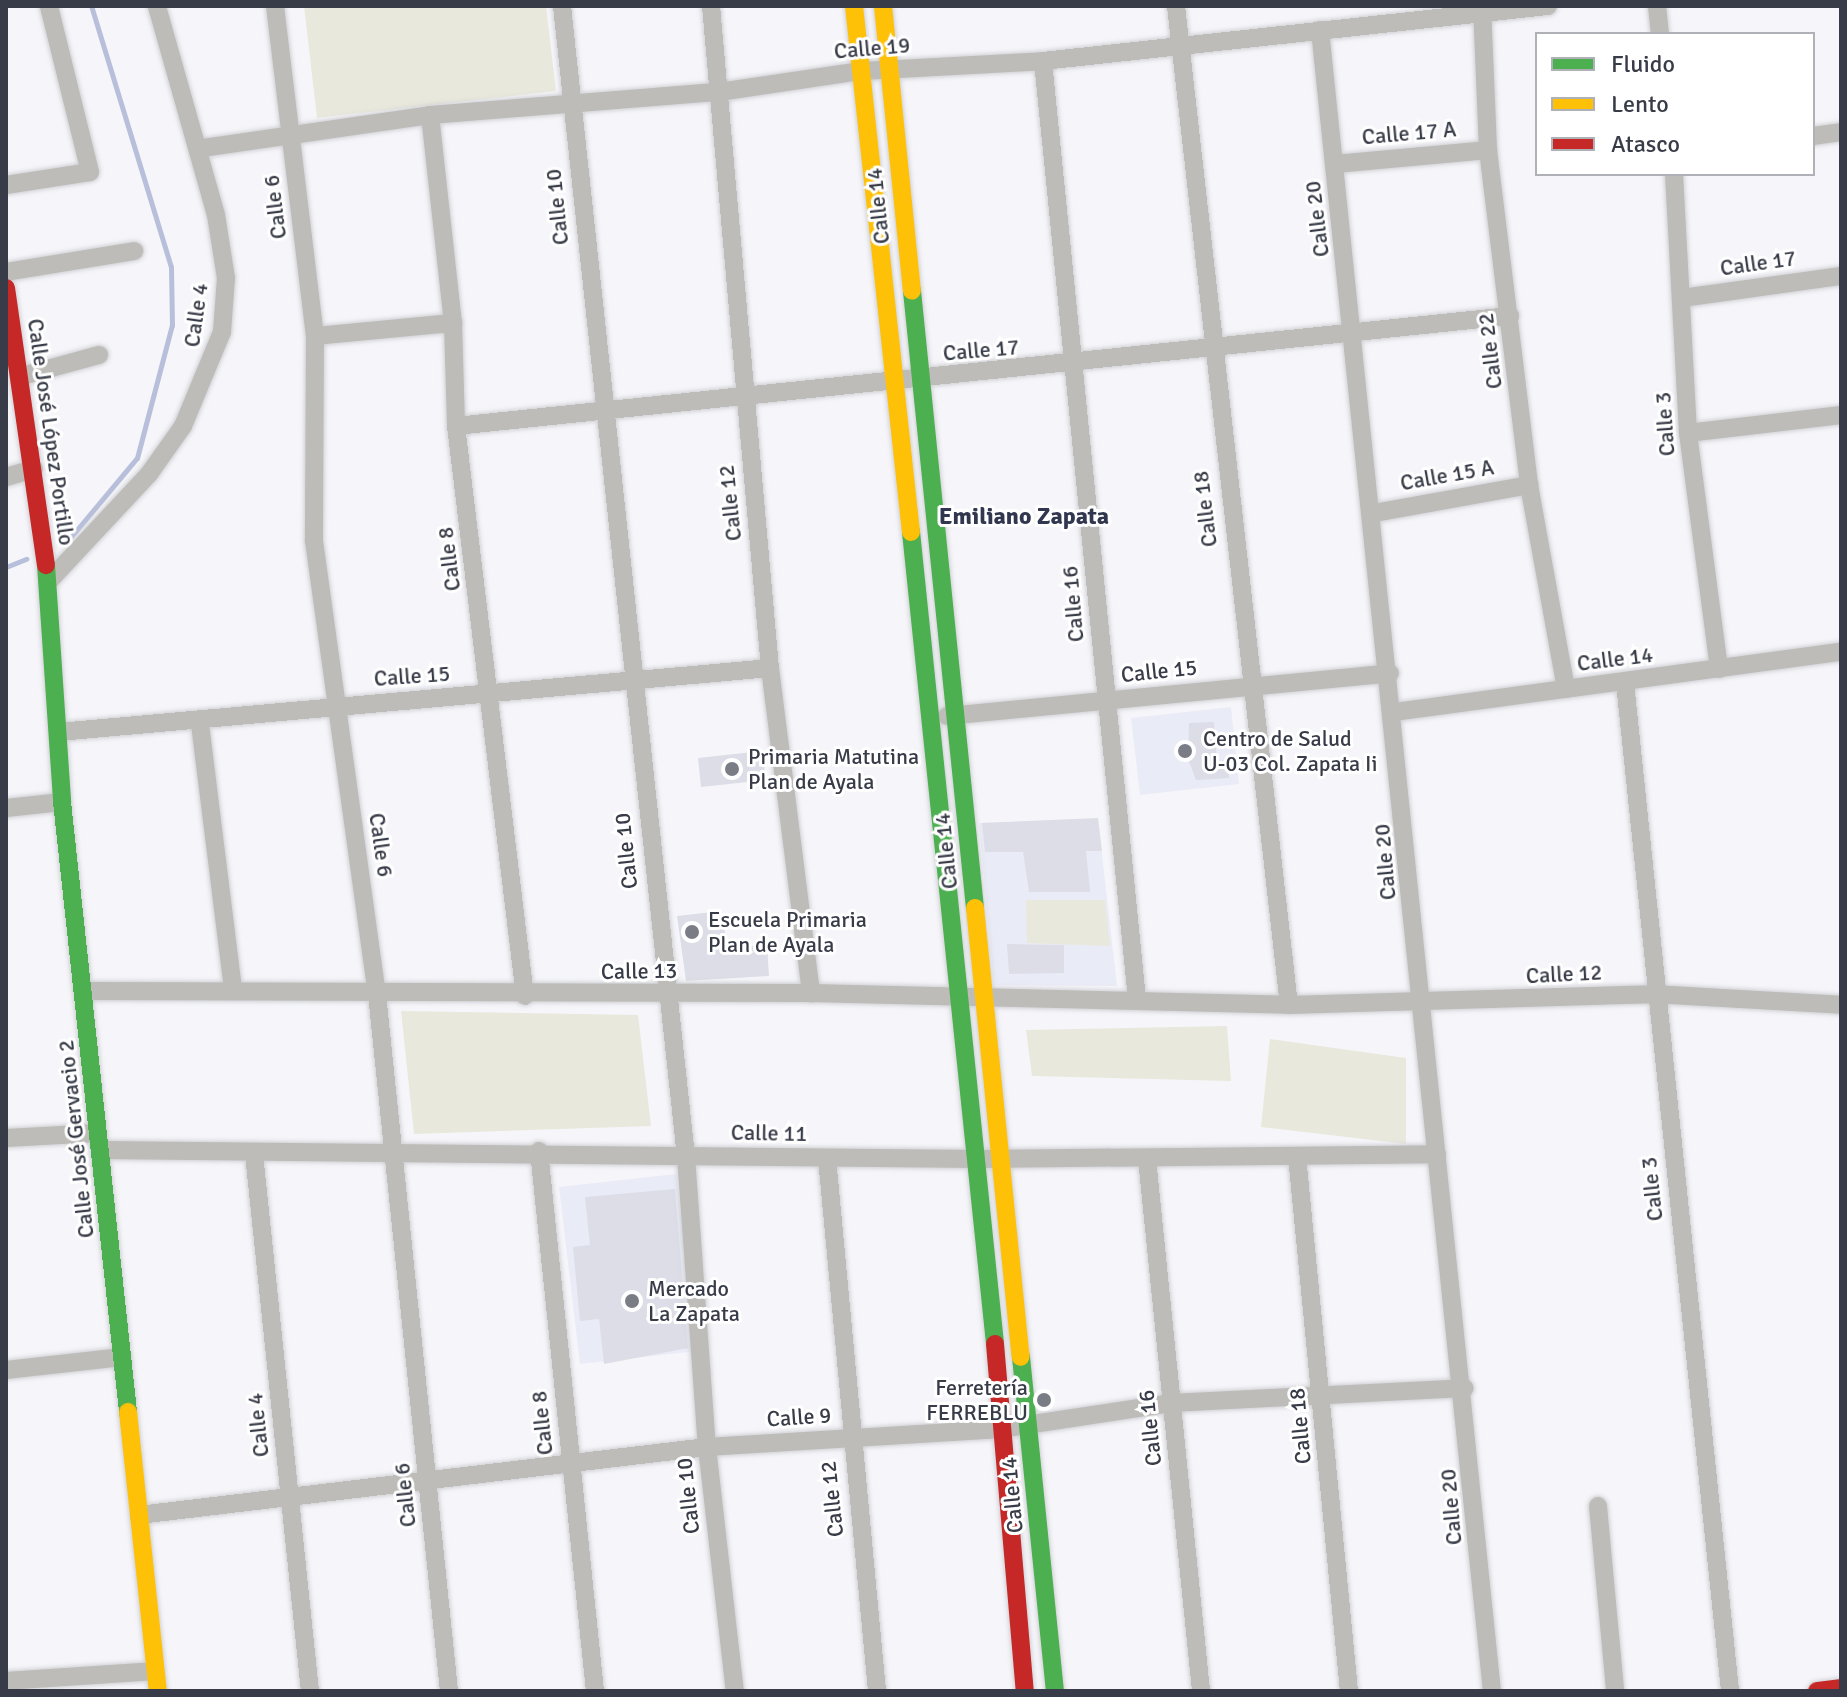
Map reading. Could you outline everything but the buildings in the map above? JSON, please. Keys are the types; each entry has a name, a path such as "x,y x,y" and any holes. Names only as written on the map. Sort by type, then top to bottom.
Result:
{"main road":[{"name":"Calle 14","path":"854,6 979,1159 1025,1691"},
{"name":"Calle 14","path":"883,6 1055,1691"},
{"name":"Calle José López Portillo","path":"6,288 22,376 48,582"},
{"name":"Calle José Gervacio 2","path":"48,582 62,802 86,991 99,1141 158,1691"},
{"path":"1817,1691 1841,1688"}],"street":[{"path":"6,185 90,172 49,6"},
{"name":"Calle 4","path":"48,582 149,474 208,380 222,332 226,278 202,148 157,6"},
{"name":"Calle 6","path":"275,6 315,336 314,541 377,994 391,1153 449,1691"},
{"name":"Calle 10","path":"562,6 665,995 686,1156 707,1447 735,1691"},
{"name":"Calle 12","path":"711,6 770,668 811,993"},
{"name":"Calle 18","path":"1176,6 1209,348 1289,1005"},
{"name":"Calle 19","path":"202,148 290,132 430,115 719,92 861,71 1043,61 1320,30 1482,8 1548,6"},
{"path":"1657,6 1660,32"},
{"name":"Calle 22","path":"1482,8 1488,150 1529,485 1566,689"},
{"name":"Calle 20","path":"1320,30 1395,712 1437,1154 1465,1388 1492,1691"},
{"name":"Calle 16","path":"1043,61 1076,366 1105,701 1137,1000"},
{"name":"Calle 8","path":"430,115 453,323 456,426 525,996"},
{"path":"1815,136 1841,132"},
{"name":"Calle 17 A","path":"1335,164 1488,150"},
{"name":"Calle 3","path":"1674,176 1688,433 1719,669"},
{"path":"6,272 134,251"},
{"name":"Calle 17","path":"1682,298 1841,276"},
{"name":"Calle 17","path":"456,426 1076,366 1209,348 1510,316"},
{"path":"315,336 453,323"},
{"path":"22,376 99,355"},
{"path":"1688,433 1841,415"},
{"path":"6,477 34,469"},
{"name":"Calle 15 A","path":"1374,513 1529,485"},
{"name":"Calle 14","path":"1395,712 1841,652"},
{"name":"Calle 15","path":"59,732 200,724 338,706 487,694 631,677 770,668"},
{"name":"Calle 15","path":"933,717 1390,673"},
{"name":"Calle 3","path":"1625,683 1653,994 1730,1691"},
{"path":"200,724 233,989"},
{"path":"6,808 62,802"},
{"name":"Calle 13","path":"86,991 233,989 525,996 811,993 1289,1005"},
{"name":"Calle 12","path":"1289,1005 1423,1005 1653,994 1841,1005"},
{"name":"Calle 11","path":"6,1138 99,1141 254,1154 539,1151 979,1159 1437,1154"},
{"name":"Calle 8","path":"539,1151 595,1691"},
{"name":"Calle 4","path":"254,1154 310,1691"},
{"name":"Calle 18","path":"1297,1156 1349,1691"},
{"name":"Calle 12","path":"827,1158 850,1438 877,1691"},
{"name":"Calle 16","path":"1147,1159 1201,1691"},
{"path":"6,1370 122,1357"},
{"name":"Calle 9","path":"139,1515 427,1477 571,1465 707,1447 1000,1429 1171,1403 1321,1398 1465,1388"},
{"path":"1598,1506 1615,1691"},
{"path":"6,1681 155,1671"}],"shaded area":[{"path":"304,6 546,6 556,91 317,118"},
{"name":"Centro de Salud U-03 Col. Zapata Ii","path":"1231,707 1239,784 1140,795 1131,718"},
{"path":"1098,819 1117,986 994,985 979,823"},
{"path":"1026,900 1105,900 1110,946 1027,943"},
{"path":"401,1011 638,1015 651,1126 414,1134"},
{"path":"1227,1026 1231,1081 1032,1076 1026,1030"},
{"path":"1270,1039 1406,1058 1406,1144 1261,1127"},
{"name":"Mercado La Zapata","path":"676,1174 697,1351 580,1364 559,1187"}],"waterway":[{"path":"70,538 137,458 172,325 171,267 91,6"},
{"path":"6,567 26,559"}],"traffic: fast":[{"path":"912,291 975,908"},
{"path":"911,532 995,1344"},
{"path":"46,565 62,802 128,1412"},
{"path":"1021,1357 1055,1691"}],"traffic: slow":[{"path":"854,6 911,532"},
{"path":"883,6 912,291"},
{"path":"975,908 1021,1357"},
{"path":"128,1412 158,1691"}],"traffic: jam":[{"path":"6,288 46,565"},
{"path":"995,1344 1025,1691"},
{"path":"1817,1691 1841,1688"}],"place":[{"name":"Centro de Salud U-03 Col. Zapata Ii","path":"1185,751"},
{"name":"Primaria Matutina Plan de Ayala","path":"732,769"},
{"name":"Escuela Primaria Plan de Ayala","path":"692,932"},
{"name":"Mercado La Zapata","path":"632,1301"},
{"name":"Ferretería FERREBLU","path":"1044,1400"}],"district":[{"name":"Emiliano Zapata","path":"1024,517"}]}
